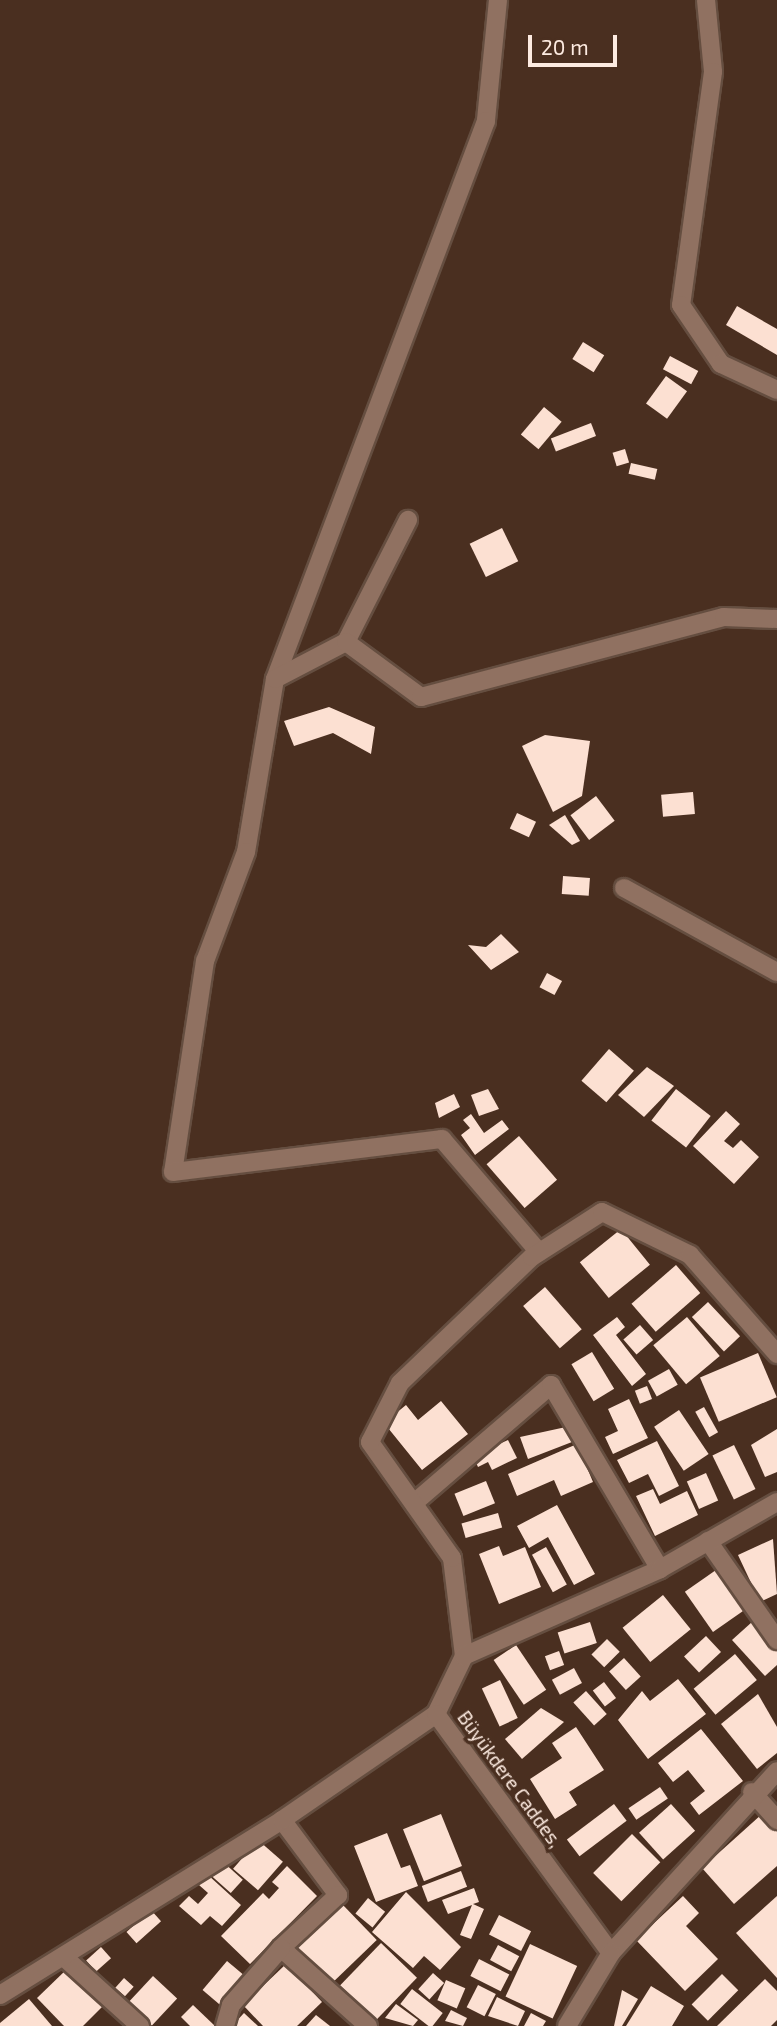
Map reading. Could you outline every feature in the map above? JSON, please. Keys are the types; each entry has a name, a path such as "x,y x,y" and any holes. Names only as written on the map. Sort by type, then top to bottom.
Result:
{"street":[{"path":"498,0 486,121 275,679 246,852 205,961 173,1172 442,1139 540,1252"},
{"path":"706,0 713,72 681,305 722,363 777,390"},
{"path":"275,679 346,642 408,520"},
{"path":"346,642 421,697 724,617 777,619"},
{"path":"624,888 777,972"},
{"path":"436,1714 464,1656 452,1558 370,1442 400,1383 540,1252 602,1212 690,1255 777,1354"},
{"path":"414,1503 551,1385 660,1569"},
{"path":"464,1656 660,1569 777,1502"},
{"path":"708,1541 777,1640"},
{"name":"Büyükdere Caddes,","path":"0,1995 66,1959 282,1820 436,1714 611,1953"},
{"path":"567,2026 611,1953 751,1792 777,1771"},
{"path":"751,1792 777,1819"},
{"path":"225,2026 231,2005 281,1948 338,1895 282,1820"},
{"path":"281,1948 368,2026"},
{"path":"66,1959 139,2026"}],"building":[{"path":"737,306 777,329 777,355 726,325"},
{"path":"583,342 604,355 594,372 572,359"},
{"path":"670,356 698,371 691,384 663,369"},
{"path":"666,376 687,391 667,419 646,404"},
{"path":"544,407 562,422 538,449 521,435"},
{"path":"591,423 596,436 556,451 551,438"},
{"path":"625,449 629,462 617,466 613,453"},
{"path":"631,463 657,469 655,480 629,474"},
{"path":"502,528 518,561 486,577 470,544"},
{"path":"329,707 375,727 371,754 333,733 294,746 284,721"},
{"path":"545,735 590,741 582,796 553,812 522,746"},
{"path":"693,792 695,814 663,817 661,795"},
{"path":"596,796 615,821 589,840 570,815"},
{"path":"517,813 536,822 529,837 510,828"},
{"path":"565,815 580,841 572,845 549,825"},
{"path":"563,876 590,878 589,896 562,894"},
{"path":"501,934 519,952 491,970 468,945 486,947"},
{"path":"547,973 562,981 554,995 539,987"},
{"path":"609,1049 634,1071 606,1102 581,1081"},
{"path":"647,1067 674,1086 644,1117 618,1095"},
{"path":"488,1089 499,1109 479,1116 471,1095"},
{"path":"676,1089 711,1116 686,1148 651,1121"},
{"path":"454,1094 460,1107 439,1118 435,1103"},
{"path":"726,1111 740,1124 724,1141 733,1148 741,1140 759,1157 734,1184 693,1146"},
{"path":"471,1114 484,1133 502,1120 509,1129 475,1155 461,1135 470,1128 463,1120"},
{"path":"519,1136 557,1180 525,1208 487,1164"},
{"path":"621,1229 650,1265 609,1298 580,1262"},
{"path":"676,1265 700,1293 656,1332 631,1304"},
{"path":"545,1287 582,1329 560,1348 523,1306"},
{"path":"708,1302 740,1336 724,1351 692,1317"},
{"path":"617,1317 625,1327 616,1335 646,1374 632,1386 593,1335"},
{"path":"687,1317 720,1356 686,1384 653,1345"},
{"path":"640,1325 653,1340 637,1355 623,1339"},
{"path":"592,1352 614,1389 594,1401 571,1364"},
{"path":"758,1353 777,1397 719,1422 700,1378"},
{"path":"669,1369 678,1385 657,1396 648,1381"},
{"path":"647,1386 652,1399 640,1404 635,1391"},
{"path":"629,1399 648,1438 613,1454 605,1437 618,1431 608,1409"},
{"path":"441,1401 468,1434 422,1470 384,1423 406,1405 418,1420"},
{"path":"704,1407 718,1432 709,1437 695,1412"},
{"path":"679,1410 709,1454 684,1471 654,1427"},
{"path":"566,1427 572,1442 528,1459 520,1437"},
{"path":"777,1429 777,1472 765,1477 751,1445"},
{"path":"508,1440 517,1458 492,1470 488,1462 478,1467 473,1456"},
{"path":"657,1441 679,1486 659,1496 648,1474 629,1483 617,1460"},
{"path":"577,1444 593,1482 561,1496 554,1480 517,1496 508,1474"},
{"path":"734,1445 755,1489 734,1500 712,1456"},
{"path":"706,1473 718,1500 699,1509 687,1482"},
{"path":"486,1481 495,1503 463,1516 454,1494"},
{"path":"653,1489 660,1504 687,1491 698,1515 655,1536 636,1496"},
{"path":"557,1505 595,1574 574,1585 548,1537 529,1548 517,1526"},
{"path":"498,1513 502,1527 466,1538 461,1523"},
{"path":"773,1539 777,1594 760,1602 738,1555"},
{"path":"499,1546 503,1556 525,1547 541,1587 499,1604 479,1554"},
{"path":"546,1547 567,1585 553,1592 532,1555"},
{"path":"716,1570 744,1610 713,1632 685,1592"},
{"path":"663,1595 691,1629 650,1662 623,1628"},
{"path":"590,1622 597,1643 564,1653 558,1633"},
{"path":"752,1622 777,1649 777,1665 765,1676 732,1640"},
{"path":"706,1636 721,1652 699,1673 684,1656"},
{"path":"607,1639 620,1652 604,1667 591,1655"},
{"path":"516,1645 546,1690 524,1705 494,1660"},
{"path":"559,1651 564,1665 550,1670 545,1656"},
{"path":"735,1654 757,1680 715,1715 694,1689"},
{"path":"624,1658 641,1677 626,1690 609,1671"},
{"path":"574,1668 582,1683 560,1695 552,1680"},
{"path":"678,1679 706,1714 648,1759 618,1720 642,1691 650,1701"},
{"path":"500,1680 518,1718 500,1727 482,1688"},
{"path":"604,1682 616,1698 605,1706 593,1690"},
{"path":"586,1691 607,1714 594,1725 573,1702"},
{"path":"758,1694 777,1727 777,1753 757,1769 721,1724"},
{"path":"541,1708 564,1722 522,1759 505,1739"},
{"path":"576,1727 604,1770 569,1792 577,1805 555,1819 530,1779 562,1758 552,1743"},
{"path":"701,1729 743,1781 699,1815 690,1803 705,1791 688,1770 673,1782 658,1763"},
{"path":"660,1787 668,1799 636,1820 628,1808"},
{"path":"614,1804 627,1821 580,1856 567,1840"},
{"path":"671,1804 695,1831 663,1860 639,1833"},
{"path":"441,1814 462,1866 424,1881 403,1829"},
{"path":"762,1814 777,1830 777,1866 734,1904 702,1868"},
{"path":"387,1833 401,1868 410,1865 418,1886 376,1902 354,1846"},
{"path":"632,1834 660,1862 621,1901 593,1873"},
{"path":"258,1840 283,1862 258,1890 233,1869"},
{"path":"222,1861 243,1880 231,1893 210,1874"},
{"path":"287,1866 317,1896 250,1964 221,1936 263,1893 269,1899 279,1888 272,1882"},
{"path":"461,1871 467,1887 428,1902 422,1886"},
{"path":"208,1875 241,1905 222,1926 210,1916 201,1925 179,1906 189,1896 198,1904 208,1893 199,1885"},
{"path":"474,1888 479,1902 473,1904 484,1909 471,1939 460,1935 472,1905 448,1914 442,1900"},
{"path":"406,1892 461,1947 440,1970 424,1956 413,1968 372,1932"},
{"path":"683,1896 699,1913 686,1926 718,1959 685,1991 636,1940"},
{"path":"777,1896 777,1978 736,1933"},
{"path":"368,1898 385,1912 373,1927 355,1914"},
{"path":"342,1904 377,1940 332,1983 297,1947"},
{"path":"151,1910 161,1921 137,1943 126,1932"},
{"path":"499,1915 531,1931 521,1951 489,1935"},
{"path":"381,1943 417,1978 376,2020 340,1985"},
{"path":"530,1944 577,1966 553,2019 505,1997"},
{"path":"498,1945 519,1956 511,1971 490,1960"},
{"path":"101,1947 111,1958 96,1972 86,1960"},
{"path":"479,1959 509,1974 501,1991 470,1976"},
{"path":"227,1961 245,1976 220,2005 203,1990"},
{"path":"286,1964 322,2002 297,2026 263,2026 243,2005"},
{"path":"67,1969 103,2006 83,2026 64,2026 37,1998"},
{"path":"433,1973 444,1983 429,1999 418,1989"},
{"path":"722,1974 738,1990 708,2021 692,2004"},
{"path":"153,1976 177,1999 152,2026 128,2003"},
{"path":"124,1978 134,1987 125,1996 115,1988"},
{"path":"765,1979 777,1991 777,2020 771,2026 717,2026"},
{"path":"446,1980 465,1988 457,2008 437,2000"},
{"path":"478,1985 496,1994 484,2016 467,2007"},
{"path":"651,1986 684,2006 672,2026 626,2026"},
{"path":"412,1989 443,2013 433,2026 428,2026 400,2004"},
{"path":"622,1990 638,1999 622,2026 614,2026"},
{"path":"497,1997 525,2011 518,2026 488,2016"},
{"path":"29,1999 52,2026 0,2026 0,2023"},
{"path":"396,2004 418,2020 413,2026 385,2018"},
{"path":"193,2005 215,2026 190,2026 181,2017"},
{"path":"451,2010 467,2018 463,2026 445,2021"},
{"path":"244,2013 258,2026 232,2026"},
{"path":"531,2013 546,2021 543,2026 524,2026"},
{"path":"316,2015 330,2026 306,2026"}]}
